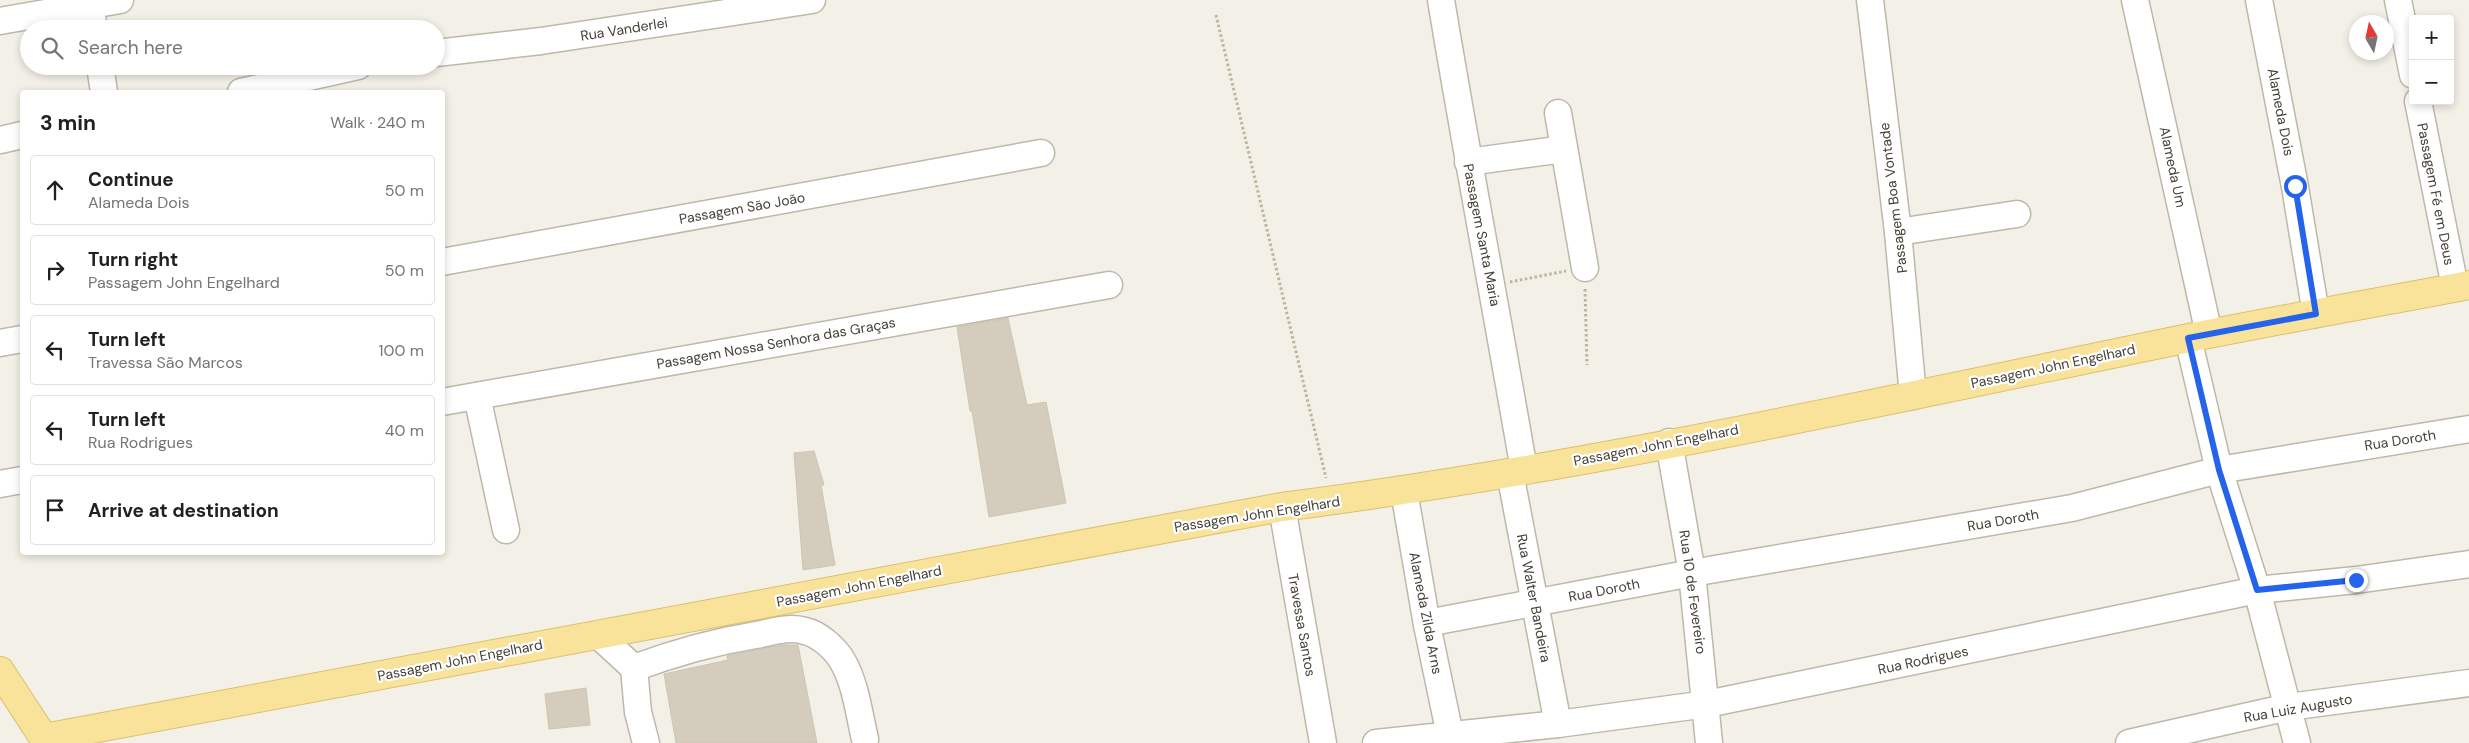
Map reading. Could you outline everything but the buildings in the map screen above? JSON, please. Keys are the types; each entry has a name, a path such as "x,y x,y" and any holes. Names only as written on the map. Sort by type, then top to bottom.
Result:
{"main road":[{"name":"Passagem John Engelhard","path":"45,741 1282,507 1404,491 1517,472 1914,396 2198,336 2462,286"},
{"path":"0,671 45,741"}],"street":[{"path":"23,20 92,17 120,0"},
{"name":"Rua Vanderlei","path":"445,53 541,41 812,0"},
{"name":"Passagem Santa Maria","path":"1442,0 1468,162 1492,285 1517,472"},
{"name":"Passagem Boa Vontade","path":"1870,0 1898,232 1914,396"},
{"name":"Alameda Um","path":"2135,0 2198,336 2219,470 2257,590 2297,743"},
{"name":"Alameda Dois","path":"2259,0 2295,186 2316,314"},
{"path":"2398,0 2410,60"},
{"path":"0,21 20,20"},
{"path":"101,75 104,90"},
{"path":"250,90 318,75"},
{"name":"Passagem Fé em Deus","path":"2419,105 2462,286"},
{"path":"1558,113 1585,268"},
{"path":"0,140 20,135"},
{"path":"1468,162 1564,149"},
{"name":"Passagem São João","path":"445,261 1041,153"},
{"path":"1898,232 2017,214"},
{"name":"Passagem Nossa Senhora das Graças","path":"445,401 1109,285"},
{"path":"0,343 20,339"},
{"path":"477,396 506,530"},
{"name":"Rua Doroth","path":"1427,623 1536,604 1692,573 2072,508 2219,470 2469,429"},
{"name":"Rua 10 de Fevereiro","path":"1670,442 1692,573 1710,743"},
{"name":"Rua Walter Bandeira","path":"1517,472 1536,604 1558,724"},
{"path":"0,484 20,480"},
{"name":"Alameda Zilda Arns","path":"1404,491 1427,623 1450,735"},
{"name":"Travessa Santos","path":"1282,507 1323,743"},
{"name":"Rua Rodrigues","path":"1376,743 1558,724 1707,704 2257,590 2356,580 2469,564"},
{"path":"634,668 678,651 720,640 787,629 806,631 824,641 842,660 852,681 865,739"},
{"path":"598,635 634,668 638,712 646,743"},
{"name":"Rua Luiz Augusto","path":"2129,743 2289,707 2469,683"}],"path":[{"path":"1216,15 1331,501"},
{"path":"1492,285 1585,268 1587,365"}],"route":[{"path":"2295,186 2316,314 2188,338 2219,470 2257,590 2356,580"}]}
